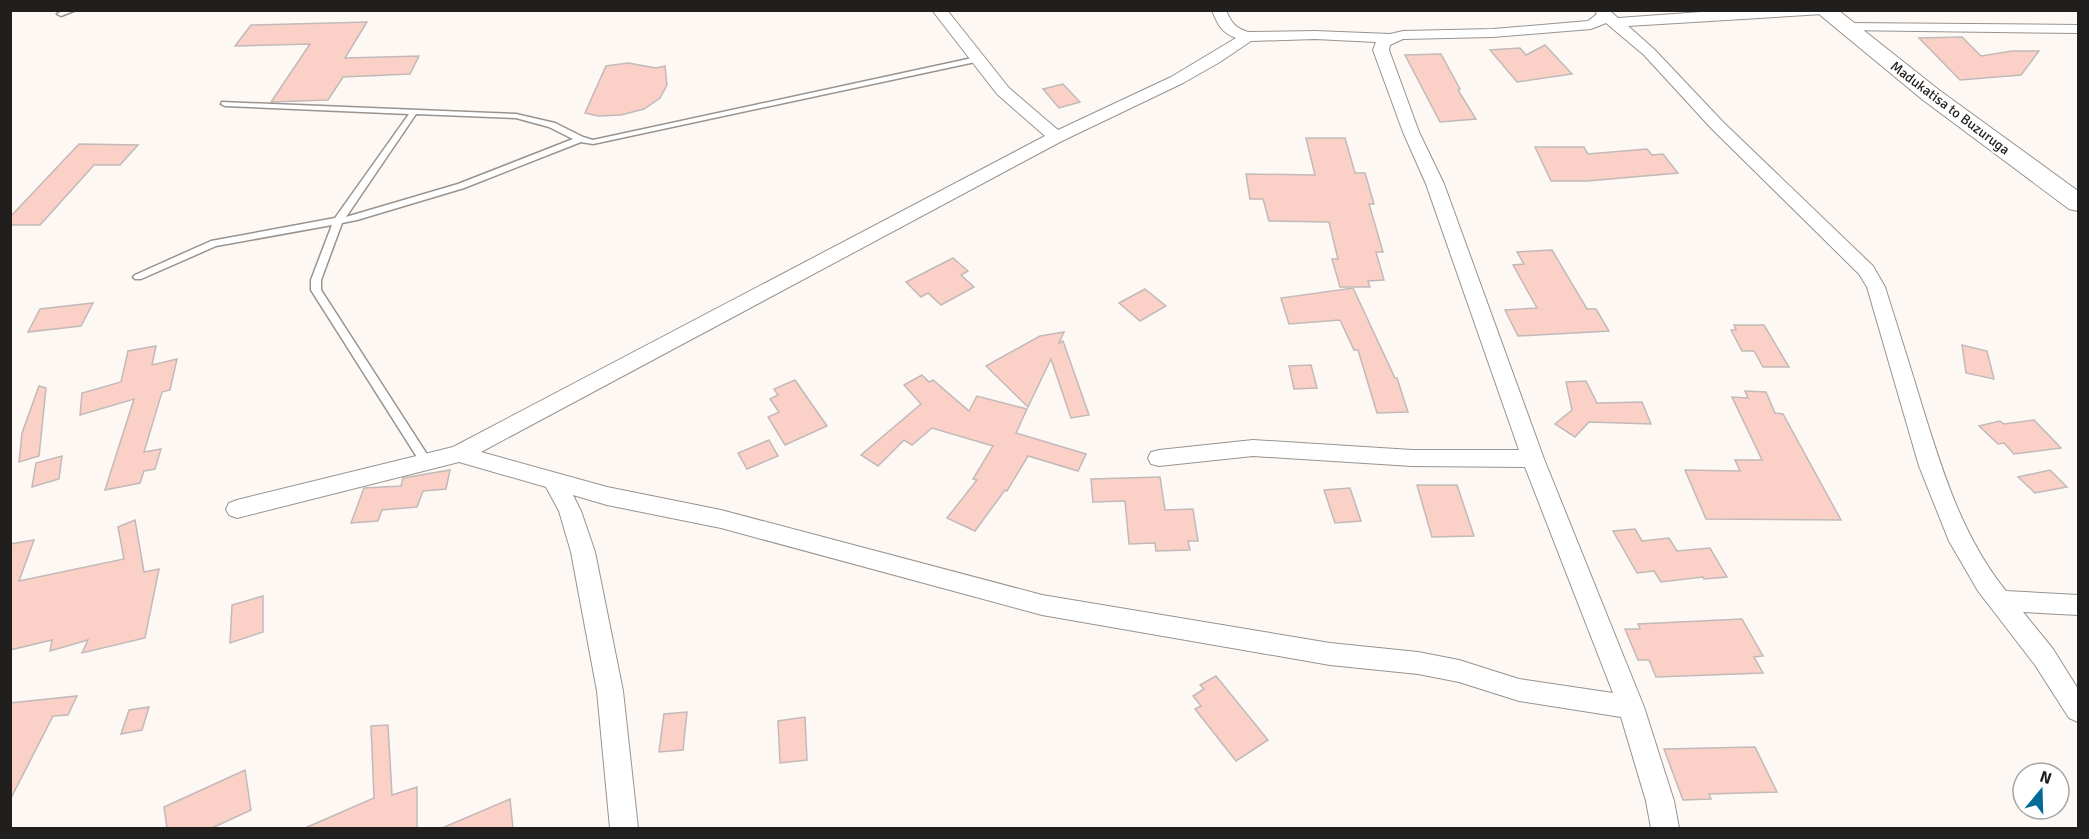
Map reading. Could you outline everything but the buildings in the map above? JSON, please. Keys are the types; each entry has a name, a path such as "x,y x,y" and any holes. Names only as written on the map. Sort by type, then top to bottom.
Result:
{"main road":[{"name":"Madukatisa to Buzuruga","path":"1823,10 1930,95 2079,202"}],"street":[{"path":"939,10 1003,92 1056,137"},
{"path":"1219,10 1224,23 1233,32 1247,37 1315,35 1390,38 1403,35 1493,33 1590,25 1606,16 1823,10"},
{"path":"1606,16 1649,52 1717,126 1866,270 1876,287 1930,466 1946,511 1960,541 1986,584 2044,657 2079,710"},
{"path":"1847,27 2079,29"},
{"path":"237,509 459,454 1056,137 1176,80 1215,59 1247,37"},
{"path":"1390,38 1383,43 1381,50 1411,132 1435,184 1533,459 1631,707 1660,801 1665,828"},
{"path":"1159,458 1253,448 1412,458 1533,459"},
{"path":"459,454 555,483 606,496 721,519 1042,605 1330,654 1418,663 1459,671 1520,690 1631,707"},
{"path":"555,483 570,511 583,552 610,691 624,828"},
{"path":"2000,601 2079,605"}],"lane":[{"path":"61,14 73,10"},
{"path":"225,104 516,116 552,125 580,139 593,142 977,59"},
{"path":"414,112 338,220 316,280 316,290 426,462"},
{"path":"138,277 214,243 338,220 461,186 580,139"}]}
